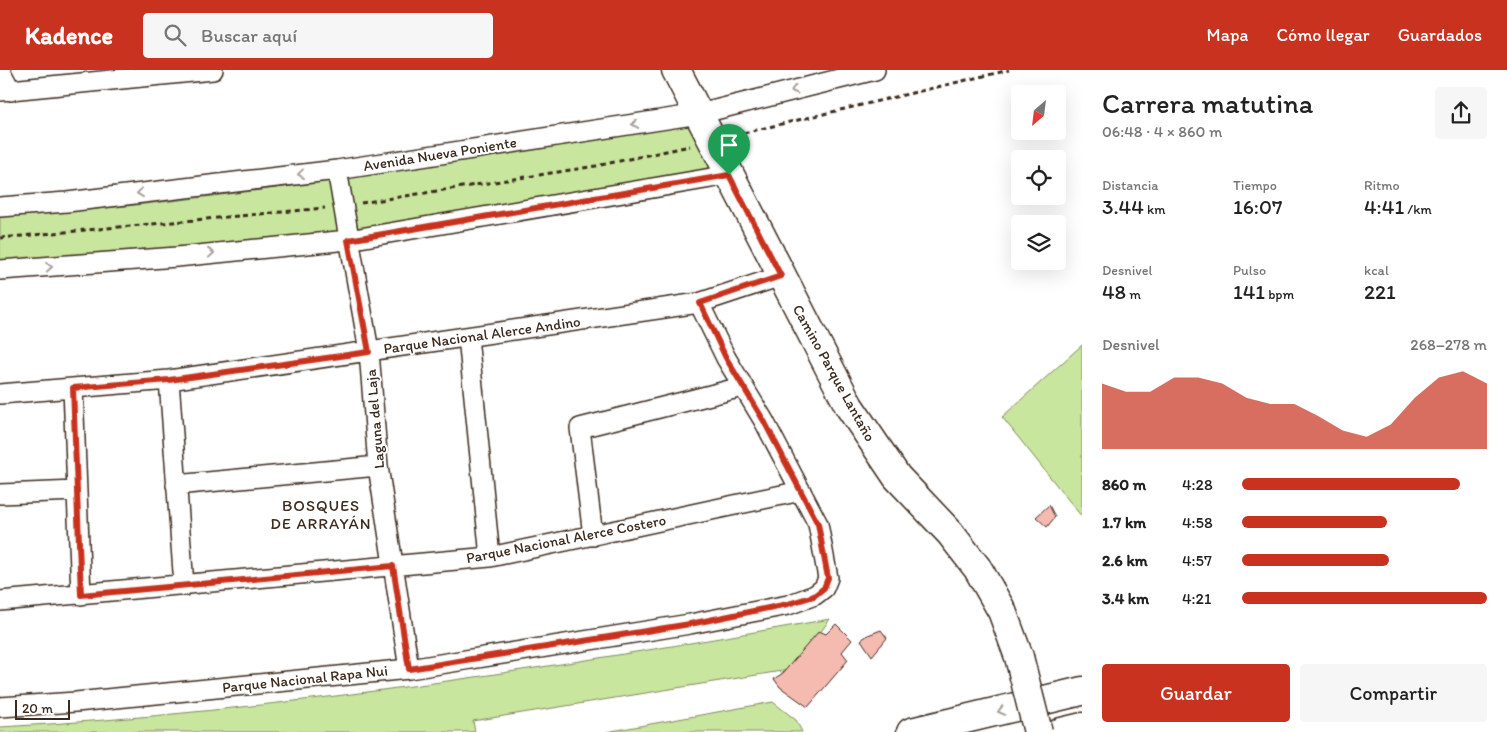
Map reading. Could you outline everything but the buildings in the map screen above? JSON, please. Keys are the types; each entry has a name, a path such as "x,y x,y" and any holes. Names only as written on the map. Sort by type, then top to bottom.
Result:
{"main road":[{"name":"Camino Parque Lantaño","path":"676,70 781,276 864,431 897,476 950,533 978,569 1002,611 1019,657 1038,732"},
{"path":"911,732 1082,691"},
{"path":"1061,732 1082,727"}],"street":[{"path":"0,70 5,91 116,75 214,70"},
{"name":"Avenida Nueva Poniente","path":"0,207 67,202 337,170 699,114 875,70"},
{"name":"Laguna del Laja","path":"337,170 369,352 378,466 409,669"},
{"path":"0,270 177,257 348,240 729,175"},
{"name":"Parque Nacional Alerce Andino","path":"0,394 169,380 700,303 781,276"},
{"path":"700,303 742,387 764,421 801,491"},
{"path":"468,337 490,556"},
{"path":"169,380 184,586"},
{"path":"593,536 580,428 742,387"},
{"path":"73,388 81,595"},
{"path":"176,485 378,466"},
{"path":"0,494 77,490"},
{"name":"Parque Nacional Alerce Costero","path":"0,601 184,586 490,556 801,491"},
{"name":"Parque Nacional Rapa Nui","path":"0,707 86,701 409,669 690,624 788,604 814,596 824,588 828,578 818,524 801,491"}],"path":[{"path":"712,141 1009,70"}],"green space":[{"path":"692,123 717,171 340,233 91,256 0,262 0,217 174,201 260,190 433,165"},
{"path":"1082,345 1082,517 1002,417"},
{"path":"830,619 794,669 473,721 475,732 0,732 0,727 209,711 416,685 624,654"},
{"path":"773,702 796,720 802,732 606,732"}],"district":[{"name":"BOSQUES DE ARRAYÁN","path":"321,514"}],"route":[{"path":"729,175 781,276 700,303 726,358 764,421 818,524 828,578 824,588 814,596 788,604 690,624 409,669 393,566 81,595 73,388 169,380 369,352 348,240 729,175"}]}
